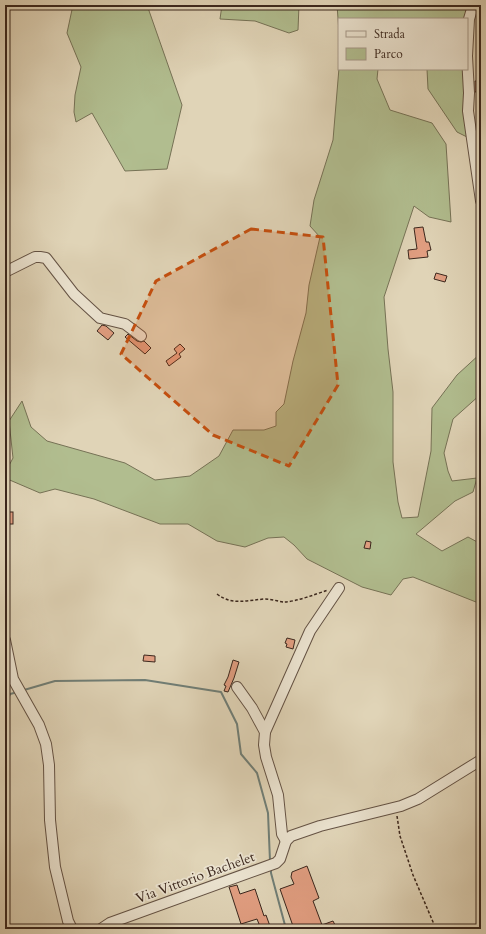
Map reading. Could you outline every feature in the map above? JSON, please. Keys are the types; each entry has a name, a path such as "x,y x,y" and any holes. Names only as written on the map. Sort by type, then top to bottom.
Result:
{"street":[{"path":"468,20 474,5"},
{"path":"468,70 468,111 481,201"},
{"path":"5,272 40,256 46,258 74,294 100,318 125,324 141,336"},
{"path":"339,588 310,631 265,732 264,745 266,757 278,795 282,834 286,841 292,836 320,826 396,808 418,799 481,760"},
{"path":"5,640 13,679 39,725 46,744 49,765 50,820 55,867 68,921 72,929"},
{"path":"238,687 252,708 265,732"},
{"name":"Via Vittorio Bachelet","path":"101,929 110,923 276,863 283,854 286,841"}],"path":[{"path":"217,594 224,599 231,601 273,599 283,602 335,587 339,588"},
{"path":"396,808 400,836 413,876 436,929"}],"highlighted area":[{"path":"251,229 323,237 338,385 289,466 213,435 121,354 156,281"}],"green space":[{"path":"73,5 147,5 182,105 167,169 125,171 92,113 76,122 74,112 75,95 81,67 67,33"},
{"path":"222,5 299,5 298,30 289,33 255,21 220,19"},
{"path":"337,5 472,5 467,18 338,18"},
{"path":"339,70 378,70 377,79 390,110 432,123 446,144 451,222 429,217 414,206 384,297 393,392 393,462 398,502 402,518 418,517 431,451 432,408 457,375 481,353 481,394 453,419 444,453 452,481 477,478 473,492 455,501 416,534 442,551 468,537 481,544 481,604 413,577 403,579 391,595 362,587 307,559 284,537 268,538 245,547 217,541 188,524 160,524 94,499 55,489 40,493 5,478 5,473 13,458 9,421 22,401 31,427 47,441 125,463 155,480 190,476 219,456 233,430 264,430 276,426 276,412 284,404 293,361 306,313 309,285 320,237 310,226 314,200 333,140"},
{"path":"427,70 465,70 469,138 457,132 428,89"}],"building":[{"path":"475,81 479,81 479,83 481,83 481,91 475,92"},
{"path":"423,227 426,242 429,242 431,250 427,251 428,257 409,259 408,250 417,249 414,228"},
{"path":"436,273 447,276 445,282 434,279"},
{"path":"102,325 106,326 114,333 108,340 97,331"},
{"path":"128,334 137,341 144,341 151,348 145,354 125,337"},
{"path":"180,344 185,349 179,354 181,357 169,366 166,361 177,353 174,349"},
{"path":"5,512 13,512 13,524 5,524"},
{"path":"366,541 371,542 370,549 364,548"},
{"path":"287,638 295,640 293,649 286,647 287,644 285,643"},
{"path":"144,655 155,656 155,662 143,661"},
{"path":"233,660 239,662 228,692 224,691 226,686 224,685"},
{"path":"307,866 319,898 313,901 322,925 333,921 337,929 309,929 308,926 300,929 294,929 280,889 294,884 291,877 292,872"},
{"path":"237,885 240,894 255,889 264,916 266,915 271,929 261,929 257,919 241,924 229,887"}],"waterway":[{"path":"24,690 55,681 145,680 221,692 237,724 241,754 257,773 268,813 270,861"},
{"path":"5,706 10,694 18,692"},
{"path":"271,868 286,929"}]}
